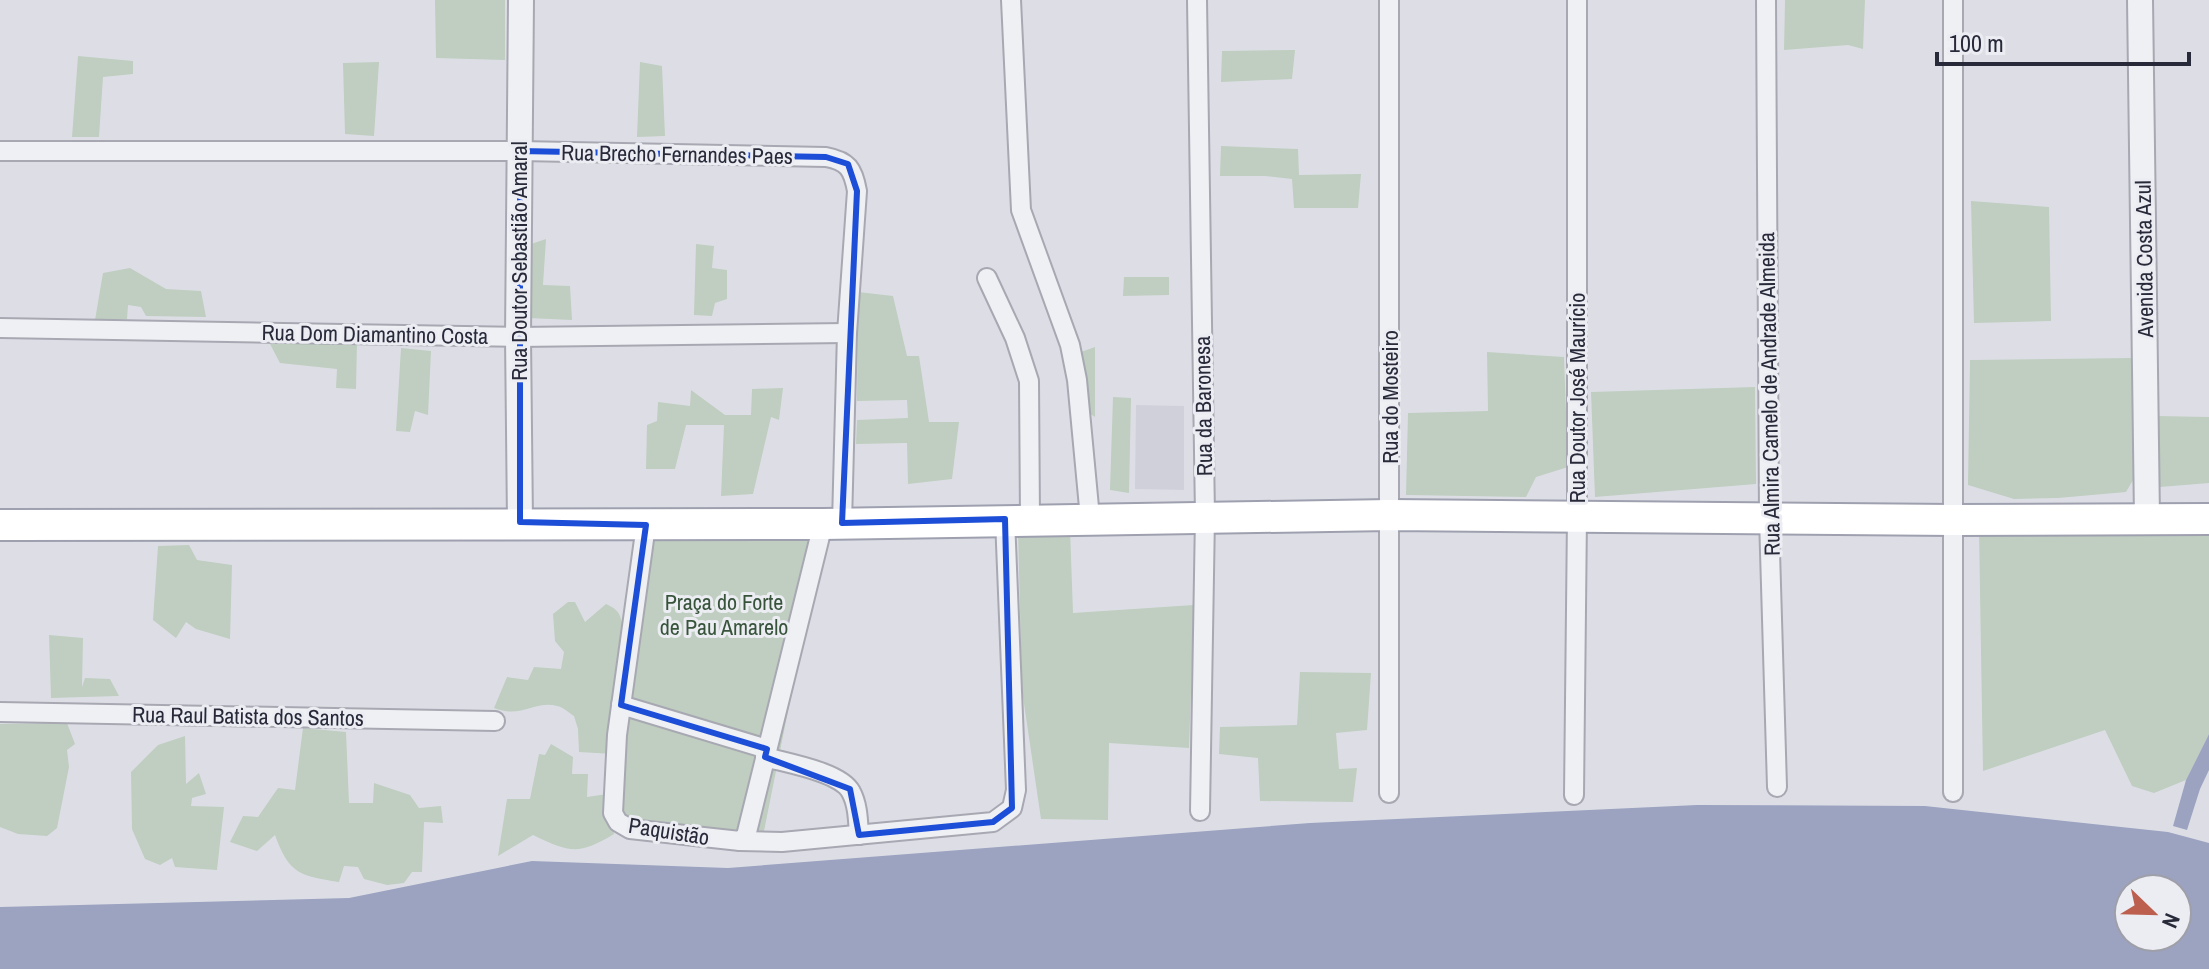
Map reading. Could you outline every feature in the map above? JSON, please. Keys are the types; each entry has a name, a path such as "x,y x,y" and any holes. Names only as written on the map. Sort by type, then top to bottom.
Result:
{"main road":[{"path":"0,525 520,522 646,525 1390,515 2209,519"}],"street":[{"name":"Rua Doutor Sebastião Amaral","path":"520,522 521,0"},
{"path":"1011,0 1021,210 1070,345 1077,380 1090,518"},
{"name":"Rua da Baronesa","path":"1197,0 1205,516 1200,811"},
{"name":"Rua do Mosteiro","path":"1389,0 1389,793"},
{"name":"Rua Doutor José Maurício","path":"1574,795 1577,0"},
{"name":"Rua Almira Camelo de Andrade Almeida","path":"1766,0 1769,518 1777,787"},
{"path":"1953,0 1953,792"},
{"name":"Avenida Costa Azul","path":"2140,0 2147,518"},
{"name":"Rua Brecho Fernandes Paes","path":"0,151 520,151 826,157 848,164 854,173 857,191 832,523"},
{"path":"740,841 771,843 993,822 1012,808 1016,790 1018,519 1029,381 1015,338 987,278"},
{"name":"Rua Dom Diamantino Costa","path":"0,328 518,337 847,333"},
{"name":"Paquistão","path":"646,525 621,705 612,804 618,822 630,829 740,841 746,836 766,753 832,523"},
{"path":"621,705 831,777 850,789 858,817 859,835"},
{"name":"Rua Raul Batista dos Santos","path":"0,712 495,721"}],"highlighted area":[{"path":"520,151 826,157 848,164 857,191 842,523 1005,519 1012,808 993,822 859,835 850,789 765,757 767,749 621,705 646,525 520,522"}],"shaded area":[{"path":"1136,405 1184,406 1184,490 1135,489"}],"green space":[{"path":"435,0 505,0 505,60 436,58"},
{"path":"1785,0 1865,0 1863,49 1848,45 1784,50"},
{"path":"1295,50 1292,79 1221,82 1222,51"},
{"path":"78,56 133,61 133,74 103,77 99,137 72,137"},
{"path":"379,62 374,136 345,134 343,63"},
{"path":"640,62 662,66 665,136 637,137"},
{"path":"1221,146 1298,149 1299,175 1361,174 1358,208 1294,208 1292,179 1220,176"},
{"path":"1971,201 2049,207 2051,321 1974,323"},
{"path":"546,239 543,285 570,286 572,320 528,318 525,246"},
{"path":"696,244 714,246 712,268 727,270 727,299 715,303 712,316 694,315"},
{"path":"130,268 166,289 201,291 206,317 146,316 141,307 128,305 127,319 95,320 103,273"},
{"path":"1124,277 1169,277 1169,295 1123,296"},
{"path":"858,292 893,296 907,356 919,356 929,422 959,422 952,479 908,484 907,443 856,444 857,420 908,418 907,400 857,401"},
{"path":"357,343 356,389 336,388 337,369 280,363 270,344"},
{"path":"1095,347 1095,417 1086,411 1081,352"},
{"path":"401,348 431,351 428,415 415,411 410,432 396,431"},
{"path":"1487,352 1564,357 1568,467 1536,477 1526,497 1406,495 1408,413 1488,411"},
{"path":"2132,358 2136,475 2126,492 2014,499 1968,485 1970,360"},
{"path":"1755,387 1756,484 1595,497 1591,392"},
{"path":"783,388 779,420 771,417 753,494 721,496 724,425 686,425 675,469 646,469 647,425 657,421 658,402 690,406 691,390 725,415 751,415 752,389"},
{"path":"1113,397 1131,398 1129,493 1110,490"},
{"path":"2157,416 2209,417 2209,483 2160,487"},
{"path":"1070,529 1073,613 1194,605 1189,748 1109,743 1108,820 1041,819 1022,690 1018,530"},
{"path":"1979,530 2209,534 2209,734 2186,780 2154,793 2132,786 2105,730 1983,771"},
{"name":"Praça do Forte de Pau Amarelo","path":"655,531 824,531 763,836 619,826 620,747"},
{"path":"189,545 197,560 232,565 230,639 196,629 186,622 176,638 153,620 158,546"},
{"path":"568,602 575,602 585,622 606,604 620,616 625,646 613,754 579,752 574,716 559,707 542,705 520,711 494,708 507,677 528,680 534,667 561,669 564,652 555,641 553,614"},
{"path":"49,635 83,638 82,687 85,678 110,679 119,696 51,698"},
{"path":"1300,672 1371,673 1367,730 1336,733 1339,769 1357,768 1353,802 1260,801 1258,758 1219,754 1220,727 1297,725"},
{"path":"67,723 75,744 67,750 69,767 57,828 47,836 18,834 0,827 0,724"},
{"path":"303,728 346,732 349,803 373,803 374,783 410,795 419,808 441,806 443,823 424,822 422,872 412,872 404,883 387,885 364,879 358,867 344,866 339,882 298,871 285,858 275,835 257,851 230,842 243,816 258,817 278,788 295,790"},
{"path":"185,736 186,784 199,773 206,794 192,798 191,806 224,807 217,870 175,867 172,858 160,865 145,859 132,829 131,772 158,745"},
{"path":"551,744 573,757 572,774 588,774 587,797 607,794 614,834 592,846 574,849 533,835 498,856 507,799 530,799 539,754 545,755"}],"water":[{"path":"2209,734 2209,770 2187,830 2173,826 2186,780"},
{"path":"1697,805 1925,806 2168,832 2209,843 2209,969 0,969 0,907 349,898 532,861 728,868 1310,823"}]}
